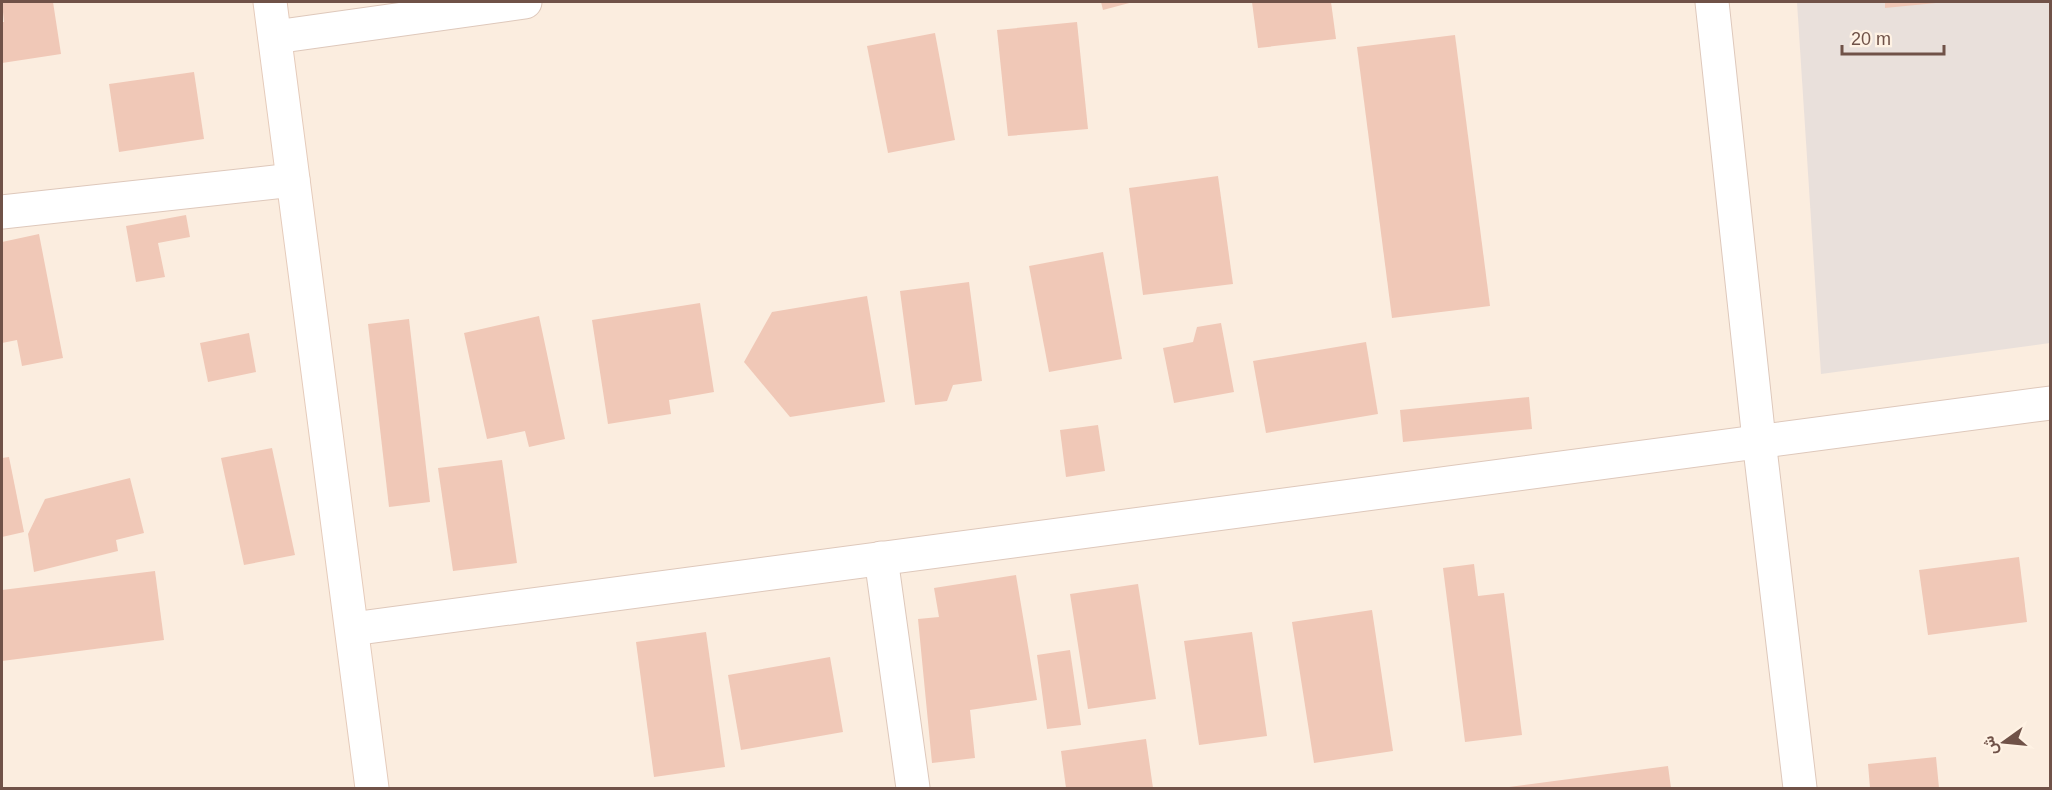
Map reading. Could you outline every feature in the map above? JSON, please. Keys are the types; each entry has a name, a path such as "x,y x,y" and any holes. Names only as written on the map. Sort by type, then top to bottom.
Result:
{"street":[{"path":"270,2 372,789"},
{"path":"275,37 525,2"},
{"path":"1712,2 1759,440 1800,789"},
{"path":"2,212 293,180"},
{"path":"352,629 2050,403"},
{"path":"881,558 914,789"}],"shaded area":[{"path":"1797,2 2050,2 2050,343 1821,374"}],"building":[{"path":"2,2 53,2 61,54 2,63 2,22 4,22"},
{"path":"1101,2 1133,2 1103,10"},
{"path":"1252,2 1331,2 1336,39 1258,48"},
{"path":"1885,2 1936,2 1936,3 1885,8"},
{"path":"1077,22 1088,129 1008,136 997,30"},
{"path":"935,33 955,140 888,153 867,46"},
{"path":"1455,35 1490,306 1392,318 1357,47"},
{"path":"194,72 204,139 119,152 109,84"},
{"path":"1218,176 1233,284 1143,295 1129,188"},
{"path":"186,215 190,237 158,243 165,277 136,282 126,226"},
{"path":"39,234 63,358 22,366 17,340 2,343 2,242"},
{"path":"1103,252 1122,359 1049,372 1029,266"},
{"path":"969,282 982,381 953,385 947,401 915,405 900,291"},
{"path":"867,296 885,402 790,417 744,362 772,312"},
{"path":"700,303 714,392 669,400 671,414 608,424 592,320"},
{"path":"539,316 565,439 529,447 525,431 487,439 464,333"},
{"path":"409,319 430,502 389,507 368,324"},
{"path":"1221,323 1234,392 1174,403 1163,348 1193,342 1197,327"},
{"path":"249,333 256,372 208,382 200,343"},
{"path":"1366,342 1378,414 1266,433 1253,361"},
{"path":"1529,397 1532,429 1403,442 1400,410"},
{"path":"1098,425 1105,471 1066,477 1060,430"},
{"path":"272,448 295,555 244,565 221,458"},
{"path":"9,457 24,532 2,537 2,458"},
{"path":"502,460 517,563 453,571 438,468"},
{"path":"130,478 144,533 116,540 118,551 34,572 28,534 45,499"},
{"path":"2019,557 2027,622 1928,635 1919,570"},
{"path":"1474,564 1478,596 1504,593 1522,735 1465,742 1443,568"},
{"path":"155,571 164,640 2,661 2,590"},
{"path":"1016,575 1037,700 970,710 975,758 932,763 918,619 939,617 934,588"},
{"path":"1138,584 1156,699 1088,709 1070,594"},
{"path":"1372,610 1393,751 1314,763 1292,622"},
{"path":"706,632 725,767 654,777 636,642"},
{"path":"1252,632 1267,736 1199,745 1184,641"},
{"path":"1070,650 1081,725 1047,729 1037,655"},
{"path":"830,657 843,732 741,750 728,675"},
{"path":"1146,739 1153,788 1066,788 1061,751"},
{"path":"1936,757 1939,788 1870,788 1868,764"},
{"path":"1668,766 1671,788 1509,788 1509,787"}]}
